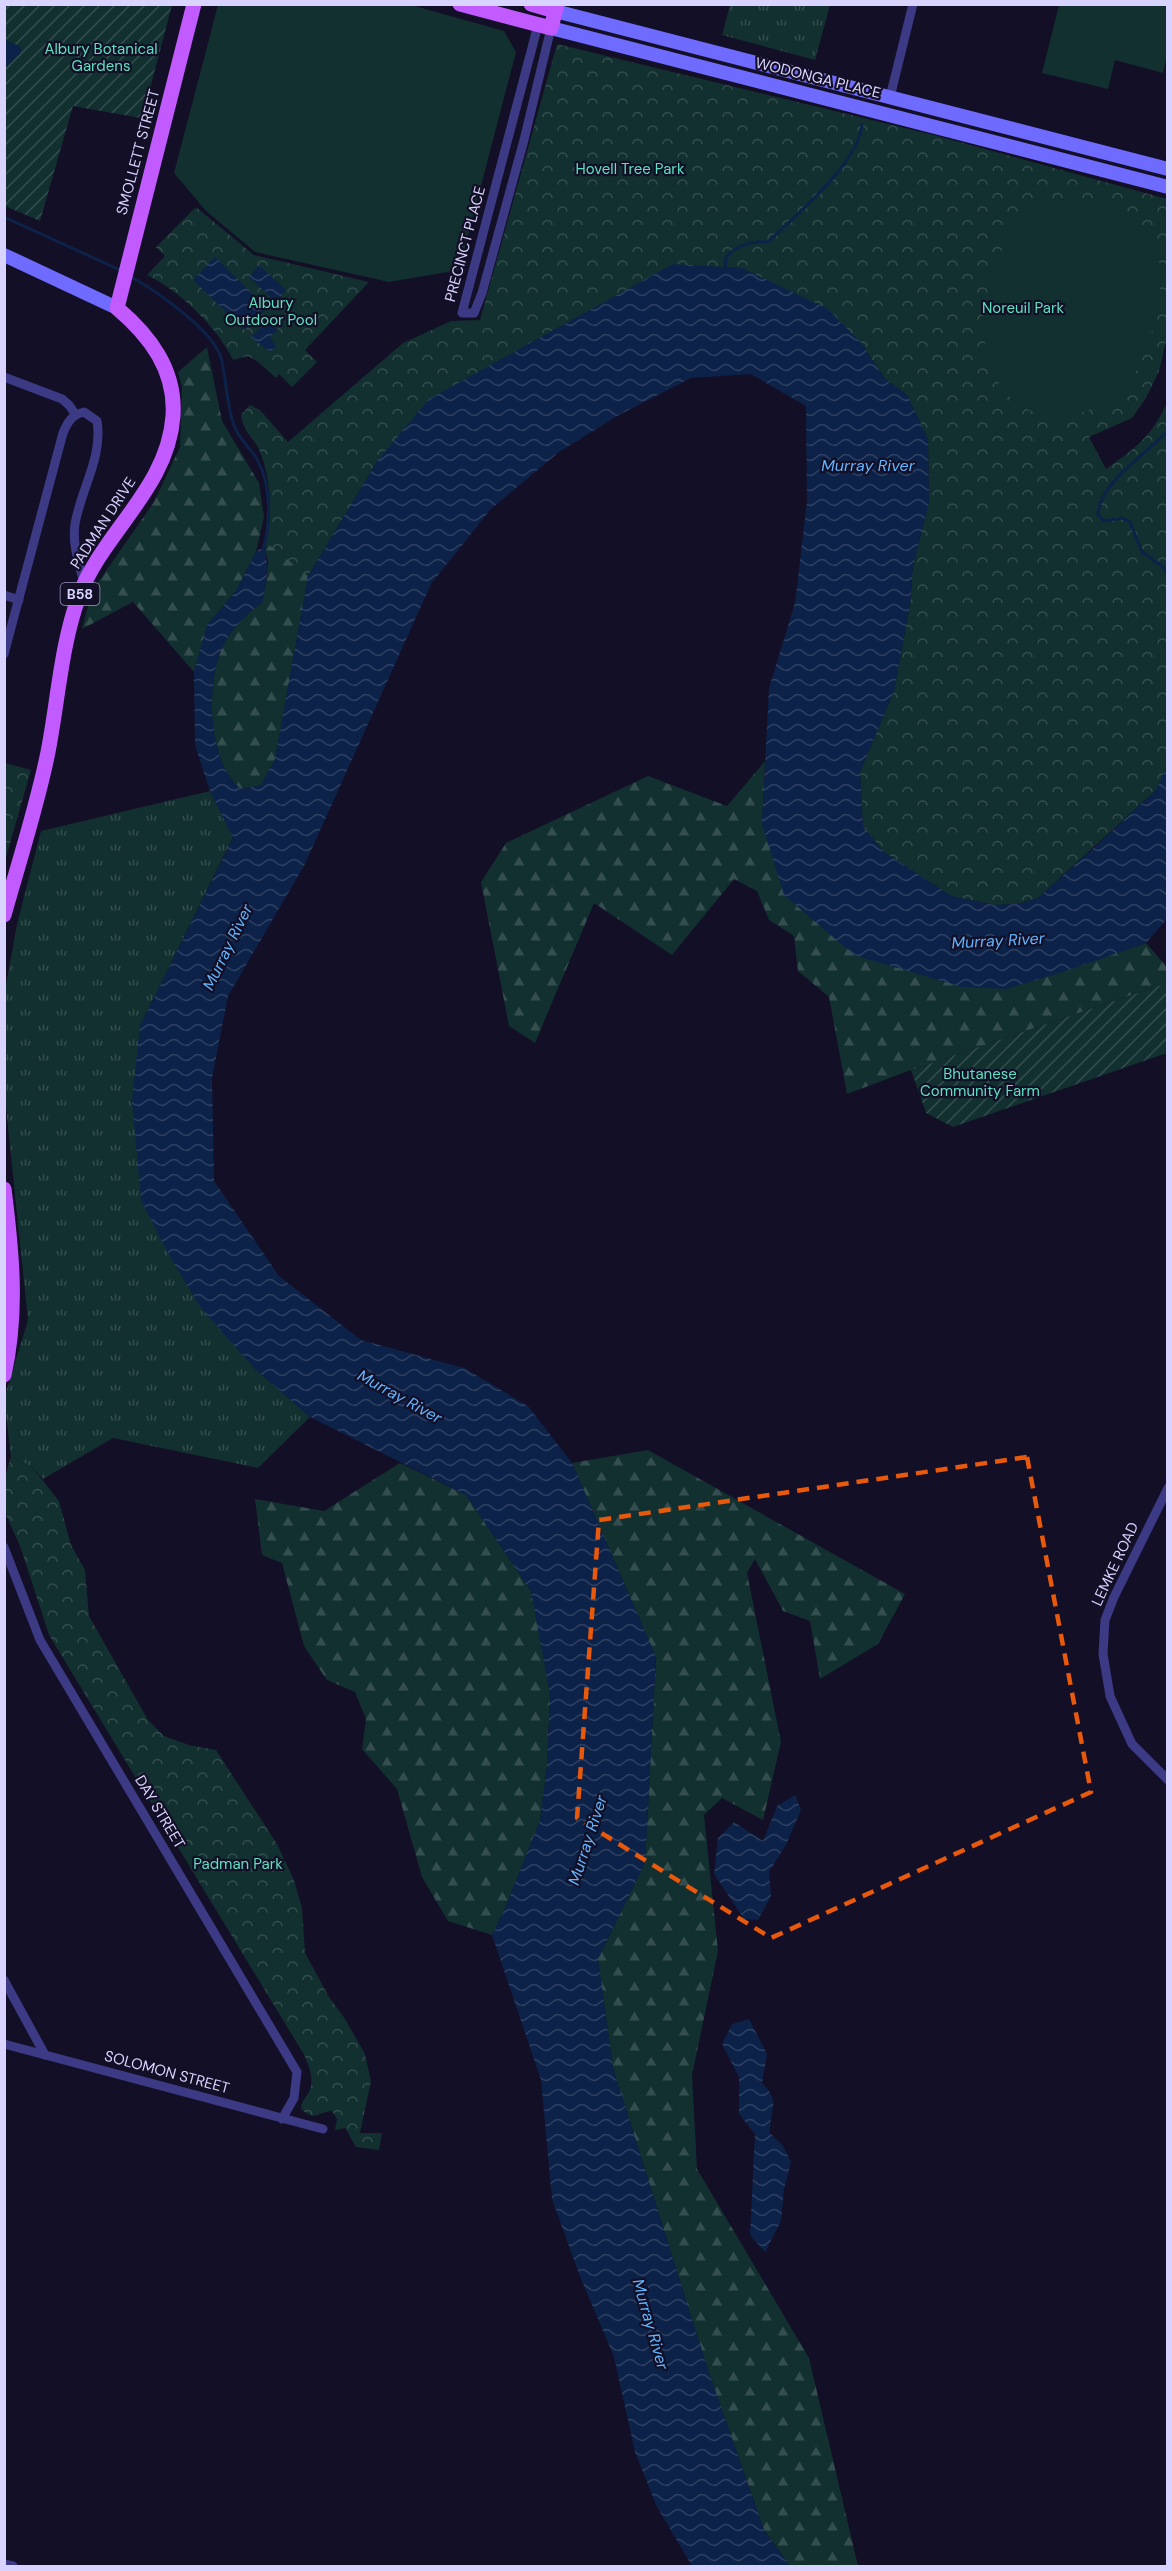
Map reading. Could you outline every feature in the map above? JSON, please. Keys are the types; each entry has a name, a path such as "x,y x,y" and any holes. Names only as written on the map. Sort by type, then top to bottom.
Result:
{"main road":[{"name":"SMOLLETT STREET","path":"117,308 194,4"},
{"name":"WODONGA PLACE","path":"460,4 1167,186"},
{"name":"WODONGA PLACE","path":"546,7 1167,169"},
{"path":"544,27 546,7"},
{"path":"884,114 890,97"},
{"path":"4,255 117,308"},
{"name":"PADMAN DRIVE","path":"4,915 41,784 69,631 84,583 158,470 171,432 172,396 162,362 144,332 117,308"},
{"path":"4,1189 14,1296 12,1334 4,1375"}],"street":[{"path":"890,97 913,4"},
{"name":"PRECINCT PLACE","path":"544,27 536,95 482,293 474,313 462,313 527,69 544,27"},
{"path":"527,69 540,72"},
{"path":"522,92 536,95"},
{"path":"4,377 62,399 75,414"},
{"path":"4,654 63,433 75,414 84,412 93,416 99,428 92,472 75,524 75,546 84,583"},
{"path":"4,595 19,600"},
{"name":"LEMKE ROAD","path":"1167,1488 1105,1620 1103,1654 1110,1696 1132,1744 1167,1780"},
{"name":"DAY STREET","path":"4,1547 40,1640 297,2072 294,2098 282,2119"},
{"path":"4,1980 45,2055"},
{"name":"SOLOMON STREET","path":"4,2044 323,2128"},
{"path":"4,2564 13,2566"}],"highlighted area":[{"path":"1027,1457 1091,1792 771,1938 577,1818 599,1520"}],"green space":[{"name":"Albury Botanical Gardens","path":"5,4 172,5 146,104 146,119 73,106 40,221 5,206"},
{"path":"218,5 411,5 504,31 516,52 459,270 389,282 255,252 206,211 174,173"},
{"path":"730,5 830,5 815,60 722,35"},
{"path":"1059,5 1167,5 1167,56 1163,73 1115,60 1108,89 1042,73"},
{"name":"Noreuil Park","path":"557,44 934,135 1167,199 1167,337 1159,371 1146,398 1132,418 1089,437 1106,469 1149,433 1167,403 1167,767 1156,790 1038,898 1017,904 994,905 951,896 884,852 863,827 860,772 894,691 910,605 913,566 929,502 928,439 907,395 885,379 861,343 772,283 742,268 673,265 523,347 378,460 308,576 268,544 270,509 267,475 260,452 244,427 241,415 250,405 260,410 288,442 403,343 451,321 480,320"},
{"path":"1083,199 1122,209 1145,227 1154,244 1159,262 1161,281 1159,297 1146,349 1132,378 1124,388 1109,400 1082,413 1053,416 1034,412 1018,404 1005,392 996,378 985,343 985,306 990,282 1005,243 1012,229 1022,217 1034,207 1046,202"},
{"name":"Albury Outdoor Pool","path":"196,207 254,255 369,282 305,350 317,362 292,387 279,374 276,378 248,356 233,360 217,335 196,311 172,290 147,275 165,256 156,247"},
{"path":"207,347 222,421 259,483 264,517 256,552 236,591 207,625 194,672 133,602 82,629 92,591 154,502 180,447 182,387 178,372"},
{"path":"270,484 297,498 308,576 275,760 261,785 241,789 230,777 221,760 216,741 212,698 218,659 224,644 241,621 262,603 268,561 265,550 270,520"},
{"path":"765,761 762,824 1006,989 1146,943 1167,967 1167,983 847,1094 829,997 798,971 794,936 769,920 757,891 734,879 672,955 594,903 535,1043 509,1026 481,882 506,843 648,776 727,806"},
{"path":"4,763 31,770 5,861"},
{"path":"210,791 233,837 140,1026 253,1367 310,1417 258,1468 113,1438 43,1479 32,1467 11,1456 4,1399 28,1320 5,1098 5,990 17,924 41,831"},
{"name":"Bhutanese Community Farm","path":"1167,983 1167,1053 953,1127 926,1113 911,1070"},
{"path":"648,1450 905,1594 878,1644 820,1679 810,1621 783,1611 755,1559 747,1573 781,1742 763,1820 722,1798 704,1815 718,1951 692,2075 697,2169 809,2358 858,2566 790,2566 764,2530 708,2370 613,2068 598,1959 645,1863 656,1657 572,1463"},
{"name":"Padman Park","path":"11,1456 32,1467 59,1501 71,1545 85,1570 89,1616 148,1720 164,1736 189,1745 216,1750 277,1844 294,1880 302,1908 305,1953 329,1997 365,2054 371,2081 360,2133 382,2133 379,2150 356,2147 345,2128 335,2130 337,2119 332,2111 313,2116 301,2109 311,2083 310,2069 303,2053 49,1635 20,1546 5,1513 5,1478"},
{"path":"400,1463 466,1495 531,1591 550,1694 547,1766 540,1820 504,1911 492,1935 448,1921 422,1877 397,1789 362,1749 366,1719 355,1692 327,1680 304,1646 282,1563 262,1555 255,1499 324,1511"}],"water":[{"path":"215,257 267,308 245,330 193,280"},
{"name":"Murray River","path":"673,264 742,268 828,309 861,343 885,379 907,395 928,439 929,502 913,566 910,605 894,691 860,772 863,827 884,852 951,896 994,905 1017,904 1038,898 1097,845 1156,790 1167,766 1167,919 1146,943 1066,971 1006,989 962,987 854,955 784,895 762,824 769,688 795,603 807,501 806,406 751,374 691,378 617,416 559,452 491,509 431,584 305,864 228,996 212,1078 214,1181 279,1276 361,1340 464,1368 528,1406 572,1463 656,1657 645,1863 598,1959 613,2068 708,2370 764,2530 790,2566 692,2566 656,2505 635,2452 614,2357 579,2274 552,2199 541,2080 492,1935 504,1911 540,1820 547,1766 550,1694 531,1591 466,1495 310,1417 253,1367 201,1308 170,1257 141,1200 132,1100 140,1026 233,838 210,791 195,745 194,672 207,625 236,591 256,552 260,549 265,550 267,563 262,603 241,621 224,644 218,659 212,699 216,741 221,761 230,777 241,789 261,785 275,759 308,576 378,460 429,399"},
{"path":"259,265 286,290 276,302 249,277"},
{"path":"269,319 278,329 270,337 276,347 270,352 251,337"},
{"path":"795,1795 801,1810 786,1845 769,1872 771,1896 758,1920 744,1919 714,1874 718,1838 734,1822 763,1841 777,1806"},
{"path":"749,2019 767,2054 762,2083 773,2101 770,2133 783,2146 791,2162 784,2189 781,2221 765,2252 750,2235 755,2134 739,2114 739,2077 722,2044 732,2024"}],"waterway":[{"path":"4,45 16,50 4,62"},
{"path":"725,269 726,257 745,245 768,242 824,188 850,155 862,124"},
{"path":"4,217 120,270"},
{"path":"131,277 182,312 216,347 223,366 229,409 234,425 241,439 257,459 268,493 267,530 262,553"},
{"path":"1168,431 1115,481 1100,503 1098,515 1104,521 1122,518 1130,522 1142,552 1162,566 1168,575"}],"park label":[{"name":"Hovell Tree Park","path":"630,169"}]}
